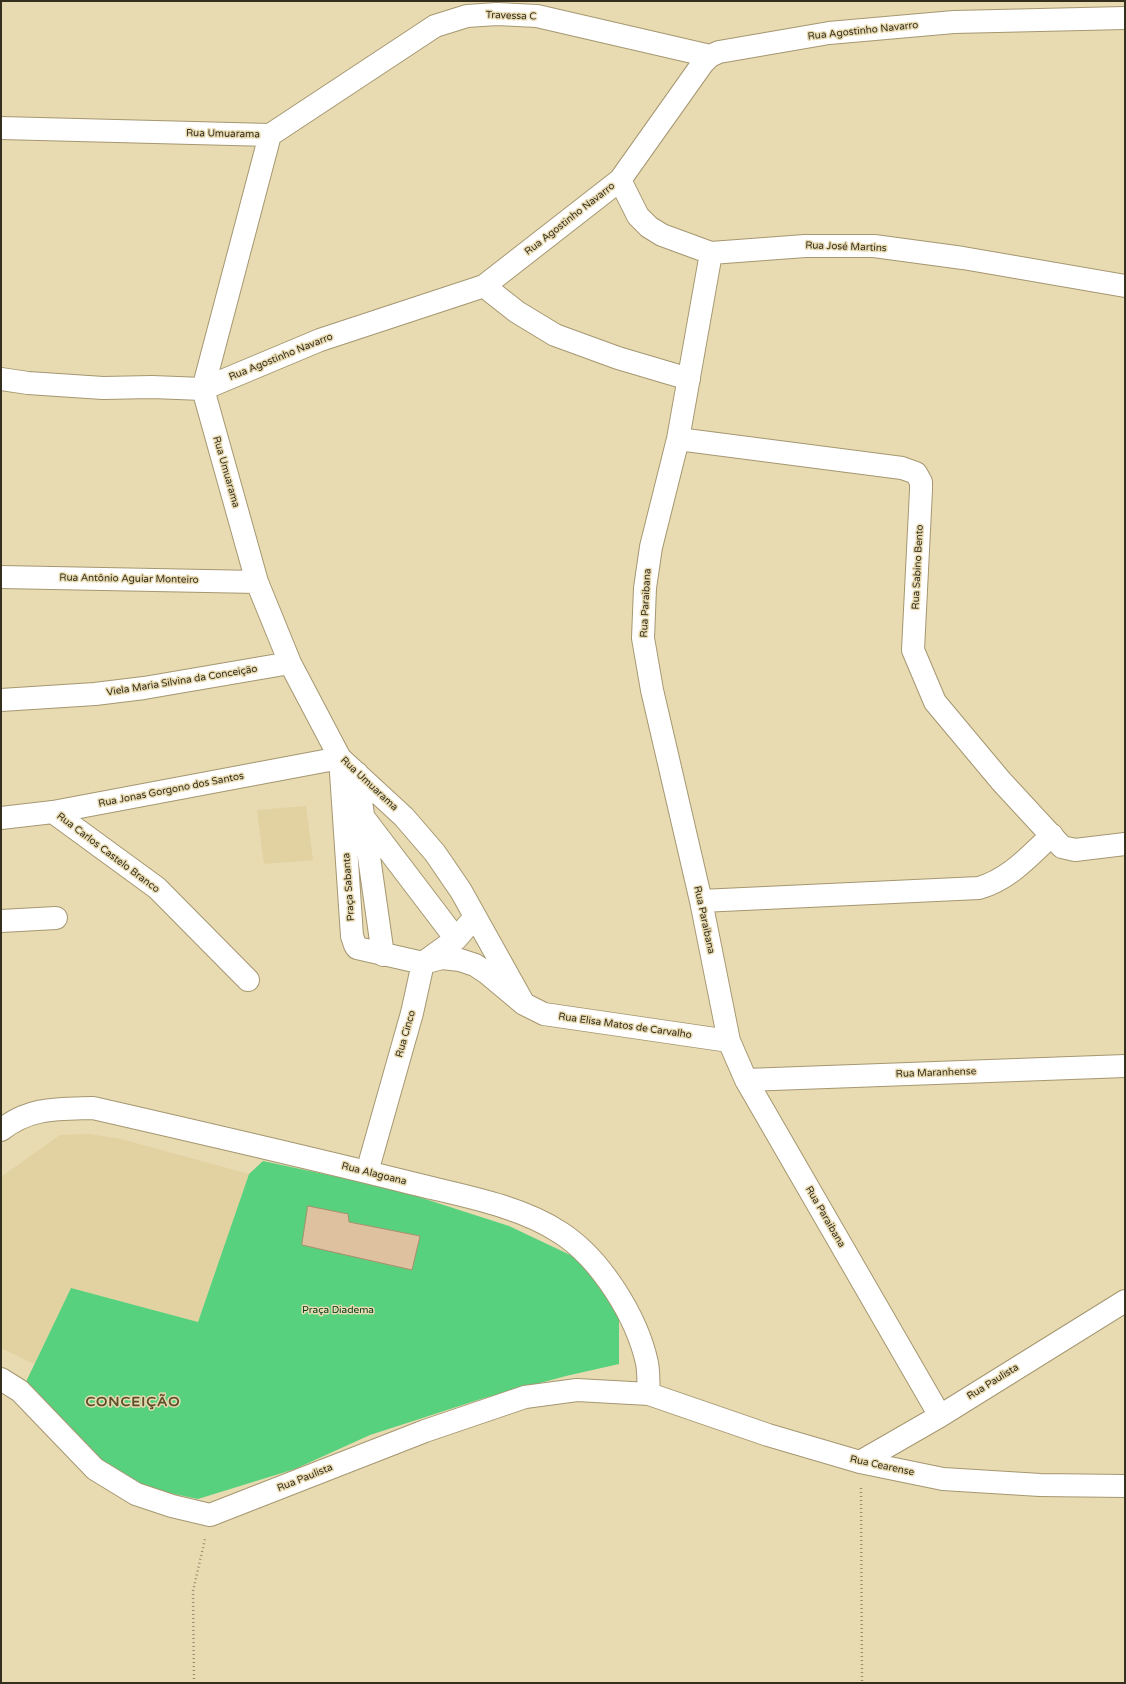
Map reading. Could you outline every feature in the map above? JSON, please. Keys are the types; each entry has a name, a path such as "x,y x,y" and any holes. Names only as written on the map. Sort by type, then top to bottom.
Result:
{"street":[{"name":"Travessa C","path":"270,135 435,26 467,16 497,14 537,16 710,56"},
{"name":"Rua Agostinho Navarro","path":"1,379 28,383 103,388 152,387 203,389 320,340 484,286 620,180 703,63 710,56 719,52 829,33 954,22 1125,18"},
{"name":"Rua Umuarama","path":"1,128 270,135 203,389 257,582 290,663 340,758 404,817 435,853 461,891 524,1004"},
{"name":"Rua José Martins","path":"620,180 638,216 649,227 662,235 711,253 805,246 874,246 963,258 1125,286"},
{"name":"Rua Paraibana","path":"711,253 678,439 651,547 645,588 643,638 652,690 701,901 729,1041 746,1080 940,1416"},
{"path":"484,286 517,312 555,335 618,358 689,379"},
{"name":"Rua Sabino Bento","path":"678,439 902,468 916,473 921,482 921,490 913,650 935,702 1001,781 1059,842"},
{"name":"Rua Antônio Aguiar Monteiro","path":"1,577 257,582"},
{"name":"Viela Maria Silvina da Conceição","path":"1,700 94,694 144,688 290,663"},
{"name":"Rua Jonas Gorgono dos Santos","path":"1,818 53,812 340,758"},
{"name":"Praça Sabanta","path":"340,758 353,941 357,948 423,963"},
{"path":"357,773 383,955"},
{"name":"Rua Carlos Castelo Branco","path":"53,812 157,888 248,980"},
{"path":"363,817 456,939"},
{"path":"701,901 979,888 996,884 1059,842 1075,850 1125,844"},
{"path":"423,963 456,939 475,917"},
{"path":"1,921 56,918"},
{"name":"Rua Elisa Matos de Carvalho","path":"423,963 442,958 460,960 474,965 487,973 524,1004 544,1014 729,1041"},
{"name":"Rua Cinco","path":"366,1172 412,1013 423,963"},
{"name":"Rua Maranhense","path":"746,1080 1125,1066"},
{"name":"Rua Alagoana","path":"1,1130 13,1121 48,1109 93,1108 366,1172 511,1209 560,1233 593,1260 616,1291 638,1336 647,1364 648,1394"},
{"name":"Rua Paulista","path":"860,1462 940,1416 1125,1301"},
{"path":"1,1379 20,1391 95,1469 136,1494 172,1506 210,1515"},
{"name":"Rua Paulista","path":"210,1515 425,1431 525,1397 577,1390 648,1394"},
{"name":"Rua Cearense","path":"648,1394 768,1435 860,1462 943,1479 1040,1485 1125,1486"}],"path":[{"path":"860,1462 862,1683"},
{"path":"194,1683 193,1591 210,1515"}],"shaded area":[{"path":"306,806 313,860 264,864 257,810"},
{"path":"89,1134 121,1139 249,1174 198,1322 71,1288 34,1364 1,1348 1,1177 60,1135"}],"green space":[{"name":"Praça Diadema","path":"263,1161 394,1189 509,1226 585,1262 619,1317 619,1364 566,1376 481,1399 370,1435 295,1469 198,1499 140,1487 76,1446 23,1388 71,1288 198,1322 249,1174"}],"building":[{"path":"308,1206 348,1214 349,1222 420,1236 412,1270 302,1245"}],"district":[{"name":"CONCEIÇÃO","path":"133,1402"}]}
